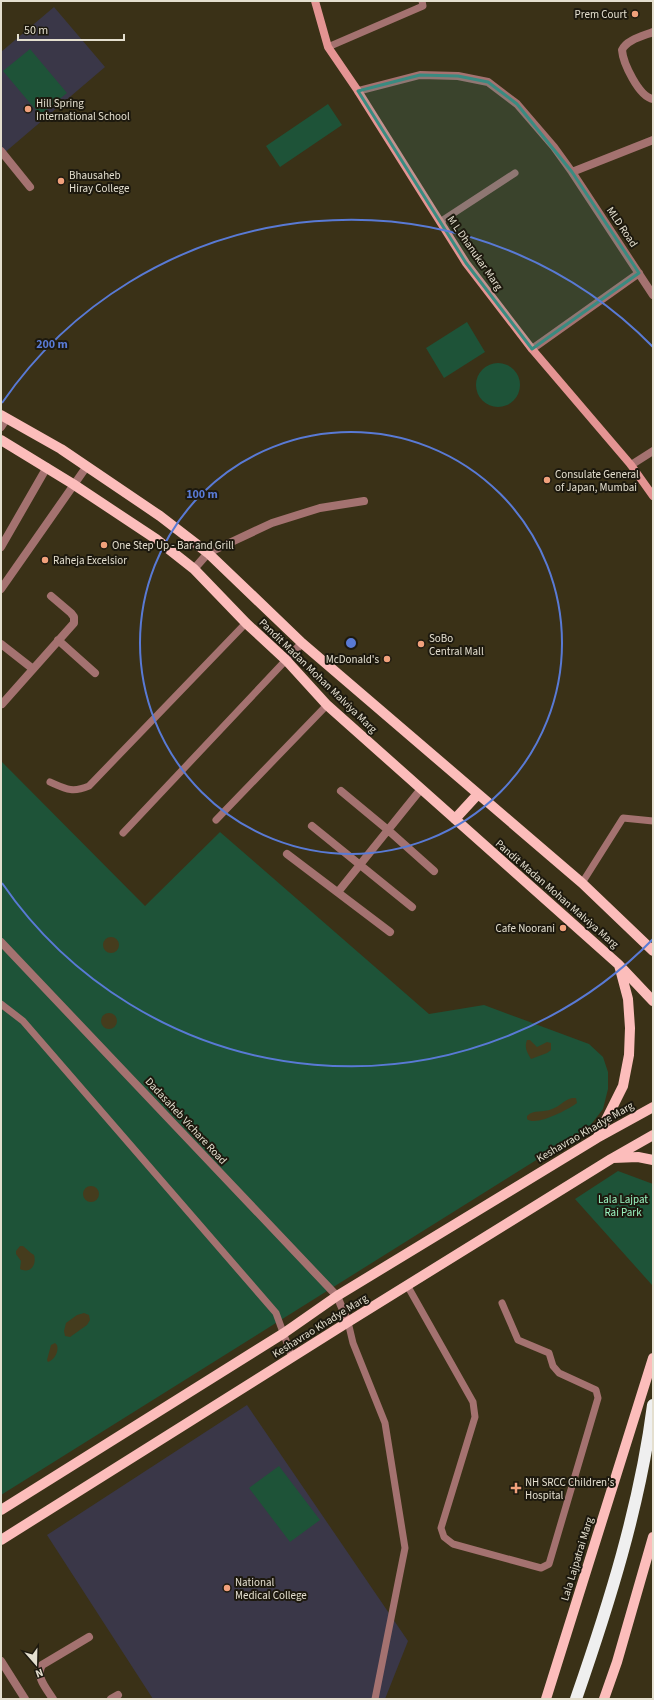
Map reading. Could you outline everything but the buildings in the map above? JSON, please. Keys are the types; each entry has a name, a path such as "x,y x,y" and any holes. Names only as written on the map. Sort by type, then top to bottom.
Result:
{"highway":[{"path":"576,1699 602,1625 638,1488 653,1405"}],"main road":[{"name":"Pandit Madan Mohan Malviya Marg","path":"3,420 61,449 160,516 208,553 302,643 582,883 653,951"},
{"name":"Pandit Madan Mohan Malviya Marg","path":"1,440 47,467 156,539 194,569 246,623 286,660 327,705 618,964 653,1001"},
{"path":"455,820 478,794"},
{"path":"643,940 653,946"},
{"path":"597,1138 623,1086 629,1055 630,1028 628,999 618,964"},
{"name":"Keshavrao Khadye Marg","path":"1,1510 284,1333 337,1296 597,1138 653,1107"},
{"name":"Keshavrao Khadye Marg","path":"1,1540 611,1158 653,1135"},
{"path":"611,1158 638,1157 653,1160"},
{"name":"Lala Lajpatrai Marg","path":"546,1699 653,1358"},
{"path":"604,1699 617,1662 653,1538"}],"street":[{"name":"M L Dhanukar Marg","path":"315,1 328,47 358,91 466,263 532,349 631,465 653,496"},
{"path":"653,32 628,43 622,50 632,79 645,96 653,99"},
{"name":"MLD Road","path":"358,91 420,75 458,76 488,82 517,104 554,147 653,295"},
{"path":"572,172 653,140"},
{"path":"1,152 30,188"},
{"path":"532,349 639,273"},
{"path":"631,465 653,451"},
{"path":"1,589 87,466"},
{"path":"1,547 47,467"},
{"path":"194,569 208,553 272,523 320,508 364,501"},
{"path":"2,704 74,623 71,613 51,596"},
{"path":"58,640 95,673"},
{"path":"286,660 302,643"},
{"path":"1,644 33,669"},
{"path":"338,892 421,789"},
{"path":"341,791 434,871"},
{"path":"312,826 412,906"},
{"path":"287,854 390,932"},
{"name":"Dadasaheb Vichare Road","path":"1,942 337,1296 348,1322"},
{"path":"53,1699 40,1678 40,1670 42,1665 89,1637"},
{"path":"1,1661 25,1699"}],"lane":[{"path":"328,47 423,6 422,1"},
{"path":"440,222 515,173"},
{"path":"50,782 73,790 80,790 89,786 246,623"},
{"path":"123,833 286,660"},
{"path":"216,820 327,705"},
{"path":"582,883 623,818 653,821"},
{"path":"1,1004 23,1021 276,1313 292,1357"},
{"path":"407,1285 473,1402 476,1417 441,1528 444,1537 453,1544 541,1568 549,1564 598,1398 596,1390 559,1373 553,1366 549,1353 518,1340 502,1303"},
{"path":"348,1322 353,1343 385,1423 405,1548 375,1699"}],"highlighted area":[{"path":"420,75 458,76 488,82 517,104 572,172 639,273 532,349 466,263 358,91"}],"shaded area":[{"name":"Hill Spring International School","path":"54,7 105,67 3,154 1,151 1,52"},
{"name":"National Medical College","path":"247,1405 408,1641 385,1699 153,1699 47,1535"}],"green space":[{"path":"30,49 67,93 40,115 3,71"},
{"path":"328,104 342,125 280,167 266,146"},
{"path":"467,322 485,352 444,378 426,348"},
{"path":"498,363 510,367 516,373 520,385 516,397 510,403 498,407 486,403 480,397 476,385 480,373 486,367"},
{"path":"1,761 145,906 220,832 429,1014 484,1005 589,1044 603,1057 608,1072 608,1089 603,1109 589,1127 1,1495"},
{"name":"Lala Lajpat Rai Park","path":"618,1171 653,1184 652,1285 575,1199"},
{"path":"279,1466 320,1520 290,1542 249,1488"}],"sand":[{"path":"111,937 117,939 119,945 117,951 111,953 105,951 103,945 105,939"},
{"path":"109,1013 115,1015 117,1021 115,1027 109,1029 103,1027 101,1021 103,1015"},
{"path":"527,1040 530,1040 537,1047 547,1042 551,1043 551,1050 531,1059 526,1048"},
{"path":"572,1098 576,1098 577,1103 560,1113 537,1121 527,1119 527,1116 530,1114 552,1109"},
{"path":"91,1186 97,1188 99,1194 97,1200 91,1202 85,1200 83,1194 85,1188"},
{"path":"20,1246 23,1246 34,1255 34,1265 30,1269 20,1269 21,1261 16,1254 16,1251"},
{"path":"84,1313 89,1315 90,1320 87,1325 70,1337 65,1336 64,1331 66,1323 77,1315"},
{"path":"55,1343 57,1345 57,1352 53,1359 48,1362 47,1360 51,1345"}],"place":[{"name":"Prem Court","path":"635,14"},
{"name":"Hill Spring International School","path":"28,109"},
{"name":"Bhausaheb Hiray College","path":"61,181"},
{"name":"Consulate General of Japan, Mumbai","path":"547,480"},
{"name":"One Step Up - Bar and Grill","path":"104,545"},
{"name":"Raheja Excelsior","path":"45,560"},
{"name":"SoBo Central Mall","path":"421,644"},
{"name":"McDonald's","path":"387,659"},
{"name":"Cafe Noorani","path":"563,928"},
{"name":"NH SRCC Children's Hospital","path":"516,1488"},
{"name":"National Medical College","path":"227,1588"}]}
